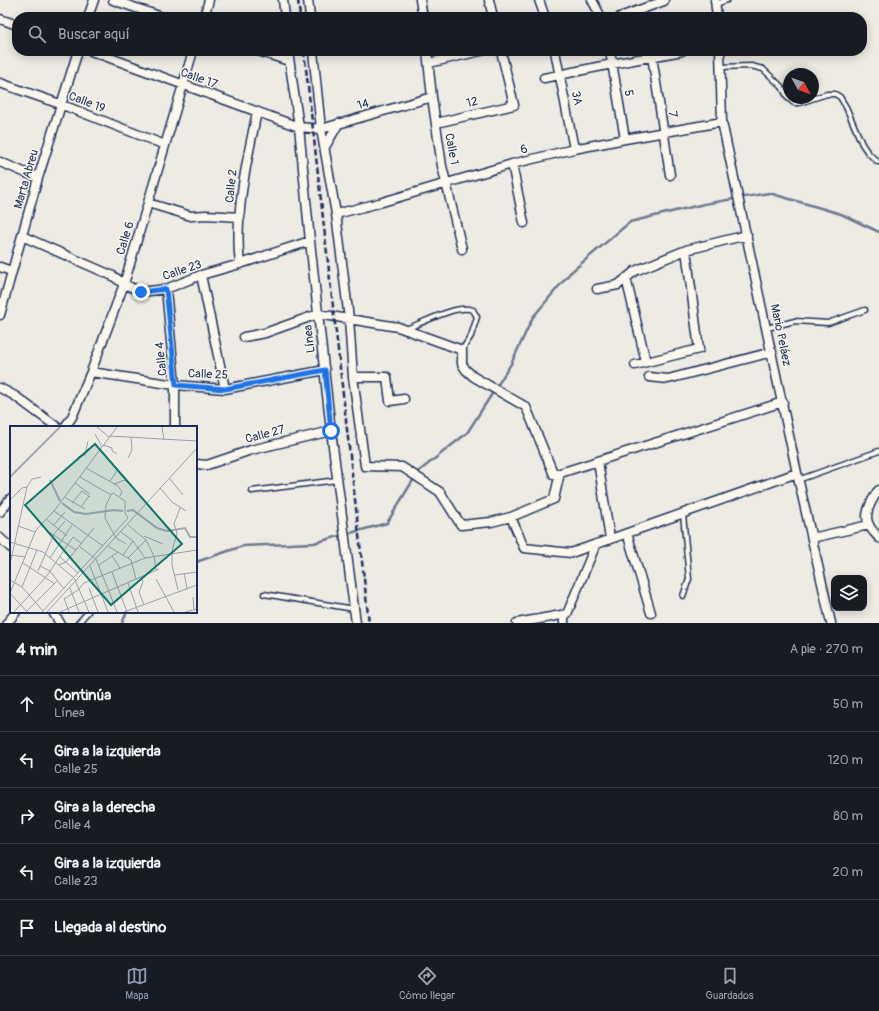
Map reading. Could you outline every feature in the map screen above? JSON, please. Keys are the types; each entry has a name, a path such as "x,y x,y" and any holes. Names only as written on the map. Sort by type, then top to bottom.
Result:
{"street":[{"path":"90,12 94,0"},
{"path":"113,0 148,12"},
{"path":"205,12 209,0"},
{"path":"283,0 284,12"},
{"path":"308,0 309,12"},
{"path":"420,0 422,12"},
{"path":"489,0 492,12"},
{"path":"540,0 544,12"},
{"path":"592,0 598,12"},
{"path":"634,12 664,1"},
{"path":"716,2 717,12"},
{"path":"0,19 12,23"},
{"name":"Marta Abreu","path":"0,315 38,178 76,56"},
{"name":"Calle 17","path":"105,56 299,127"},
{"name":"Calle 6","path":"66,426 72,417 91,372 124,284 192,56"},
{"path":"274,56 289,61"},
{"name":"Línea","path":"288,56 299,127 331,431 356,623"},
{"path":"314,56 321,128 336,214 349,319 353,377 365,466 402,467 440,492 461,525 491,522 511,517 554,499 560,473"},
{"name":"Calle 1","path":"428,56 442,166 462,249"},
{"path":"429,63 459,56"},
{"name":"12","path":"436,123 514,105 502,56"},
{"name":"3A","path":"556,56 574,149"},
{"name":"5","path":"611,56 625,139"},
{"path":"544,78 652,56"},
{"name":"7","path":"652,56 670,175"},
{"name":"Mario Peláez","path":"720,56 722,122 798,477 832,623"},
{"name":"Calle 19","path":"0,83 60,104 165,145"},
{"name":"14","path":"299,127 321,128 432,97"},
{"name":"Calle 2","path":"240,264 238,244 244,176 256,112"},
{"name":"6","path":"336,214 512,164 574,149 722,122"},
{"path":"325,147 339,123"},
{"path":"0,162 38,178"},
{"path":"512,164 524,223"},
{"path":"148,203 191,216 206,215 240,217"},
{"path":"597,289 618,284 635,271 686,250 747,235"},
{"name":"Calle 23","path":"22,236 113,276 124,284 141,292 166,289 201,275 310,241"},
{"path":"635,365 699,349 686,250"},
{"path":"0,267 11,271"},
{"path":"201,275 225,389"},
{"path":"626,278 646,362"},
{"name":"Calle 4","path":"166,289 176,385 175,426"},
{"path":"244,337 269,332 318,314 398,327 462,350 462,364 466,370 474,377 526,407 554,475 783,402"},
{"path":"649,377 668,379 772,352"},
{"name":"Calle 25","path":"91,372 176,385 225,389 325,370"},
{"path":"353,377 387,377 390,401 404,400"},
{"path":"0,388 14,396 56,426"},
{"name":"Calle 27","path":"197,470 251,450 331,431"},
{"path":"598,461 610,539"},
{"name":"Calle 27","path":"197,464 207,465"},
{"path":"511,517 524,548 572,553 682,514 798,477"},
{"path":"879,490 869,506 867,518 868,525 879,538"},
{"path":"0,512 10,499"},
{"path":"812,538 868,525"},
{"path":"627,533 651,613"},
{"path":"0,538 10,547"},
{"path":"517,623 564,619 596,544"},
{"path":"7,623 15,613"},
{"path":"54,613 58,622"}],"lane":[{"path":"716,2 727,0"},
{"path":"720,67 751,66 763,69 782,87 788,98 794,103 799,103 827,94 835,94 840,97 862,144 868,153 878,162"},
{"path":"405,330 456,309 473,310 477,317 471,336 462,350"},
{"path":"767,328 796,321 828,323 865,310"},
{"path":"798,477 879,451"},
{"path":"252,491 337,480"},
{"path":"682,514 689,579 683,596"},
{"path":"264,594 355,609"},
{"path":"78,623 87,613"}],"waterway":[{"path":"197,562 243,546 314,543 387,523 418,472 467,433 511,364 533,317 570,273 630,222 704,204 769,193 841,214 879,232"},
{"path":"122,623 127,613"}],"railway":[{"path":"298,0 299,12"},
{"path":"305,56 369,623"}],"route":[{"path":"141,292 166,289 176,385 225,389 325,370 331,431"}]}
